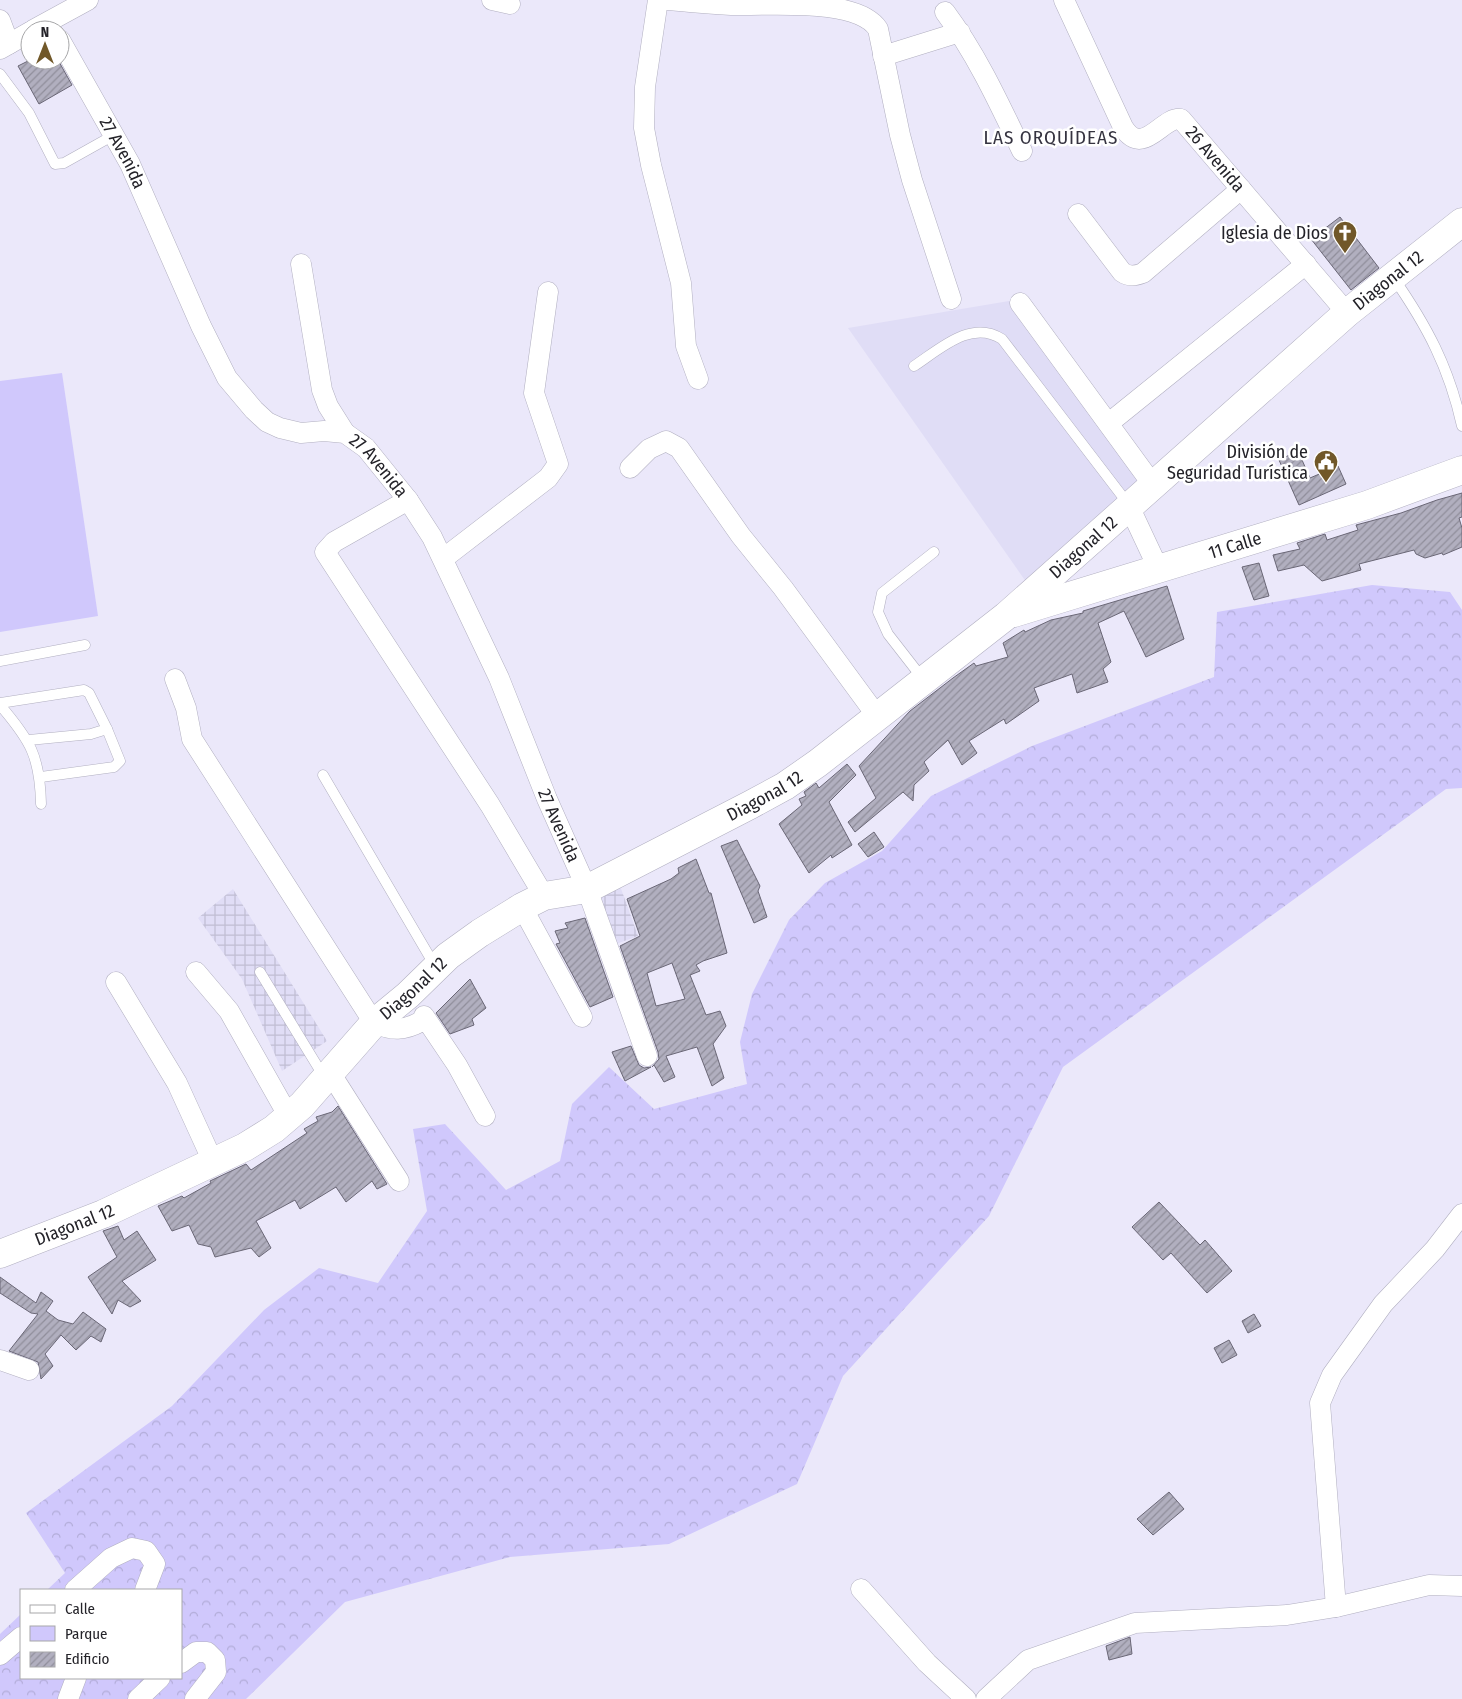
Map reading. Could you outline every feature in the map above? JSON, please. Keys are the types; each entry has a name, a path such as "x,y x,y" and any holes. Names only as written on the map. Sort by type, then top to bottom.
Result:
{"main road":[{"name":"Diagonal 12","path":"0,1254 103,1214 245,1148 289,1117 329,1077 374,1024 416,1005 436,967 480,933 533,901 587,888 784,786 1006,616 1347,313 1462,222"},
{"name":"11 Calle","path":"1006,616 1367,505 1462,470"}],"street":[{"path":"57,20 88,0"},
{"path":"658,0 645,88 644,128 650,165 681,283 686,346 698,379"},
{"path":"667,0 748,6 794,1 842,6 868,15 878,29 912,180 951,299"},
{"name":"26 Avenida","path":"1064,0 1123,127 1129,135 1135,138 1149,136 1174,119 1181,120 1347,313"},
{"path":"945,12 960,32 988,80 1022,152"},
{"path":"0,20 4,47 20,38"},
{"path":"883,56 960,32"},
{"name":"27 Avenida","path":"70,58 114,135 158,224 214,354 227,378 267,422 280,428 301,433 324,431 345,433 366,448 408,500 444,558 499,678 547,798 587,888 647,1056"},
{"path":"1078,214 1122,272 1128,276 1135,276 1143,273 1241,189"},
{"path":"301,264 322,390 328,406 345,433"},
{"path":"1109,423 1306,264"},
{"path":"444,558 548,478 558,464 534,393 548,292"},
{"path":"1020,303 1153,485"},
{"path":"630,468 649,449 666,441 679,448 741,536 783,588 877,716"},
{"path":"408,500 334,542 325,552 490,805 582,1017"},
{"path":"1129,506 1159,570"},
{"path":"175,679 186,708 192,739 374,1024"},
{"path":"196,972 229,1011 289,1117"},
{"path":"116,982 176,1083 214,1164"},
{"path":"416,1005 457,1065 484,1116"},
{"path":"329,1077 400,1182"},
{"path":"1336,1607 1320,1403 1332,1375 1383,1304 1435,1249 1462,1214"},
{"path":"0,1360 29,1370"},
{"path":"76,1589 111,1558 132,1548 146,1551 155,1564 145,1589"},
{"path":"986,1699 1028,1660 1135,1623 1288,1615 1336,1607 1429,1585 1462,1586"},
{"path":"861,1589 927,1663 966,1699"},
{"path":"0,1655 20,1638"},
{"path":"182,1662 196,1652 207,1652 215,1660 216,1672 195,1699"},
{"path":"68,1699 76,1679"},
{"path":"138,1699 159,1679"}],"lane":[{"path":"0,74 30,113 55,164 64,163 114,135"},
{"path":"1392,276 1441,357 1454,391 1462,426"},
{"path":"914,366 962,336 972,332 982,330 1002,339 1129,506"},
{"path":"923,679 888,634 878,612 882,593 934,552"},
{"path":"0,661 85,645"},
{"path":"40,777 114,767 120,761 90,693 84,690 0,704 29,740 40,777 41,804"},
{"path":"29,740 91,734 107,728"},
{"path":"323,775 436,967"},
{"path":"260,972 329,1077"}],"shaded area":[{"path":"1009,301 1142,479 1029,586 848,328"},
{"path":"619,883 638,936 616,944 598,893"},
{"path":"233,889 327,1041 282,1071 242,979 198,918"}],"green space":[{"path":"62,373 98,616 0,632 0,381"},
{"path":"1372,585 1450,592 1462,610 1462,788 1446,789 1063,1067 989,1216 843,1376 797,1484 669,1544 510,1557 345,1602 246,1699 0,1699 0,1634 20,1615 20,1679 182,1679 182,1589 48,1589 65,1573 26,1513 172,1406 264,1310 319,1268 378,1283 427,1211 413,1129 445,1124 506,1190 560,1161 572,1104 609,1067 654,1109 747,1084 740,1042 752,994 789,920 825,883 882,851 931,796 1032,746 1214,677 1217,612"}],"building":[{"path":"20,70 64,70 72,85 39,104"},
{"name":"Iglesia de Dios","path":"1340,217 1379,268 1351,290 1311,239"},
{"path":"1298,451 1310,478 1338,466 1346,484 1299,505 1279,460"},
{"path":"1462,493 1462,517 1459,518 1462,528 1462,547 1443,555 1442,553 1425,558 1416,554 1414,550 1359,564 1361,570 1322,581 1304,565 1278,571 1273,555 1300,549 1297,543 1325,534 1327,540 1358,530 1356,525 1401,513"},
{"path":"1259,563 1269,596 1254,600 1242,567"},
{"path":"1167,586 1184,639 1146,657 1124,611 1098,623 1111,662 1103,669 1108,682 1077,693 1072,674 1034,688 1039,701 1006,724 1004,719 969,741 977,753 962,765 948,740 924,762 929,771 914,785 913,801 903,792 855,832 848,822 876,798 859,766 910,711 974,663 976,666 1008,657 1003,643 1024,630 1025,632 1051,620 1083,613 1083,611"},
{"path":"847,764 856,775 829,802 852,845 832,858 831,855 809,873 779,824 802,805 799,799 806,796 804,792 816,783 819,788"},
{"path":"874,832 884,847 868,857 858,844"},
{"path":"737,840 760,886 758,891 767,917 754,923 721,846"},
{"path":"696,859 709,893 711,893 727,953 696,965 700,971 690,975 706,1015 720,1011 726,1026 713,1044 724,1078 712,1086 697,1047 666,1056 675,1077 664,1082 654,1065 652,1067 659,1059 658,1052 620,946 640,936 627,899 671,879 679,873 678,868","holes":["672,963 685,999 656,1006 647,973"]},
{"path":"585,918 613,997 590,1007 556,944 560,943 555,931 568,928 565,923"},
{"path":"470,979 486,1008 472,1019 474,1025 450,1034 436,1013"},
{"path":"631,1046 639,1065 644,1068 651,1067 625,1081 612,1052"},
{"path":"338,1106 387,1184 377,1189 372,1181 346,1202 336,1187 300,1209 295,1200 256,1221 271,1248 259,1257 251,1248 215,1257 211,1247 198,1244 189,1225 172,1231 158,1206 182,1196 184,1198 211,1183 210,1181 246,1164 251,1170 307,1133 304,1129 318,1121 316,1117 332,1112"},
{"path":"1159,1202 1200,1245 1205,1240 1232,1271 1207,1293 1171,1253 1163,1260 1132,1227"},
{"path":"118,1226 124,1240 137,1231 156,1260 122,1281 141,1301 130,1307 118,1300 112,1314 88,1277 117,1257 103,1231"},
{"path":"0,1277 36,1303 41,1292 53,1301 46,1311 58,1320 73,1324 83,1312 106,1329 101,1342 91,1336 76,1350 61,1335 45,1354 53,1366 41,1379 38,1362 9,1351 38,1314 31,1313 0,1293"},
{"path":"1254,1314 1261,1326 1248,1333 1242,1321"},
{"path":"1229,1340 1237,1355 1222,1363 1214,1348"},
{"path":"1169,1492 1184,1509 1153,1535 1137,1519"},
{"path":"1130,1637 1132,1654 1109,1660 1106,1646"}],"place":[{"name":"Iglesia de Dios","path":"1345,254"},
{"name":"División de Seguridad Turística","path":"1326,483"}],"district":[{"name":"LAS ORQUÍDEAS","path":"1051,137"}]}
